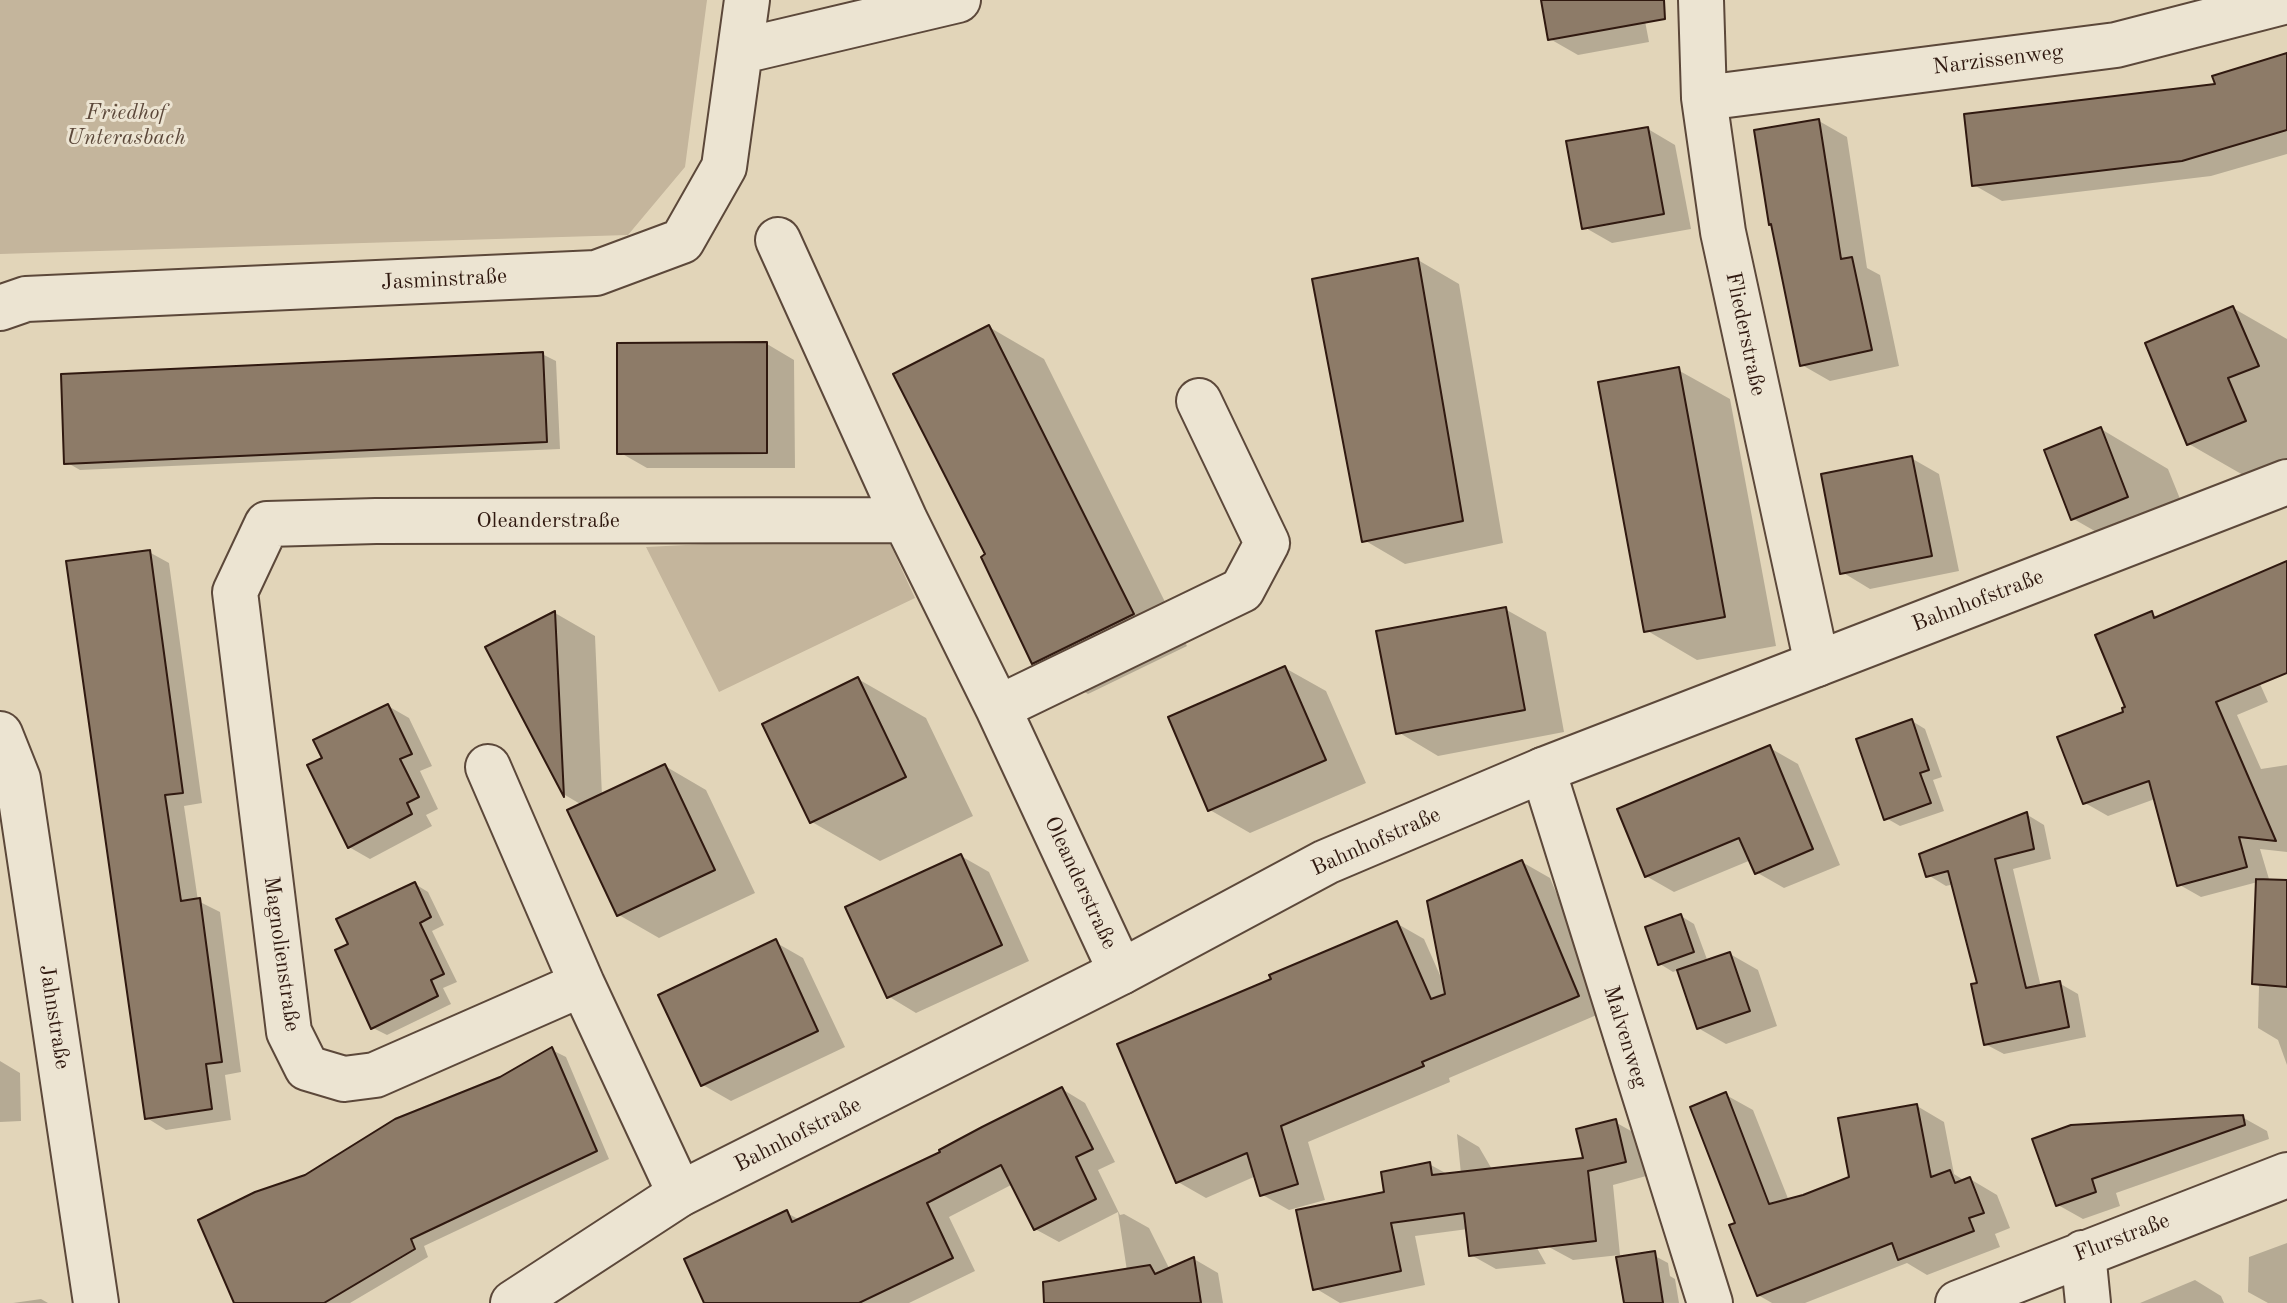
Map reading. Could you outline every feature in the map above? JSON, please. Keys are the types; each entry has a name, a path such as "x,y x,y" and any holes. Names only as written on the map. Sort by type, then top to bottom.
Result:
{"street":[{"name":"Jasminstraße","path":"0,308 26,299 596,273 682,241 724,167 747,0"},
{"path":"742,51 958,0"},
{"name":"Fliederstraße","path":"1701,0 1704,98 1723,232 1817,664"},
{"name":"Narzissenweg","path":"1704,98 2116,45 2287,1"},
{"name":"Oleanderstraße","path":"778,240 905,520 998,708 1121,972"},
{"path":"998,708 1242,590 1267,543 1199,401"},
{"name":"Bahnhofstraße","path":"513,1303 680,1194 1121,972 1326,862 1543,770 2287,482"},
{"name":"Oleanderstraße","path":"235,592 267,524 905,520"},
{"name":"Magnolienstraße","path":"235,592 289,1032 307,1068 344,1079 375,1075 582,984"},
{"name":"Jahnstraße","path":"0,734 18,779 96,1303"},
{"path":"488,767 582,984 680,1194"},
{"name":"Malvenweg","path":"1543,770 1710,1303"},
{"name":"Flurstraße","path":"1958,1303 2287,1175"},
{"path":"2083,1253 2088,1303"}],"green space":[{"name":"Friedhof Unterasbach","path":"0,0 707,0 685,167 628,235 0,254"},
{"path":"886,535 915,598 719,692 646,547"}],"building":[{"path":"1541,0 1664,0 1665,19 1548,40"},
{"path":"2287,53 2287,130 2182,161 1972,186 1964,114 2215,84 2212,76"},
{"path":"1819,119 1841,259 1852,257 1872,350 1800,366 1769,225 1754,130"},
{"path":"1648,127 1664,214 1582,229 1566,141"},
{"path":"1418,258 1463,521 1362,542 1312,279"},
{"path":"2233,306 2259,366 2228,378 2246,421 2187,445 2145,343"},
{"path":"989,325 1134,614 1032,664 981,557 985,554 893,374"},
{"path":"767,342 767,453 617,454 617,343"},
{"path":"543,352 547,442 64,464 61,374"},
{"path":"1679,367 1725,617 1644,632 1598,382"},
{"path":"2101,427 2128,497 2071,520 2044,450"},
{"path":"1912,456 1932,556 1840,574 1821,474"},
{"path":"150,550 183,793 165,795 181,901 200,898 222,1062 206,1064 212,1109 145,1119 66,561"},
{"path":"2287,561 2287,673 2216,702 2276,841 2239,837 2247,867 2177,886 2149,781 2083,804 2057,737 2123,712 2122,708 2125,707 2095,635 2152,611 2154,618"},
{"path":"1506,607 1525,710 1396,734 1376,631"},
{"path":"555,611 564,797 485,647"},
{"path":"1285,666 1326,760 1208,811 1168,717"},
{"path":"858,677 906,777 810,823 762,724"},
{"path":"388,704 412,754 400,759 419,797 407,803 412,814 348,848 307,765 322,758 313,740"},
{"path":"1912,719 1929,770 1920,773 1931,803 1884,820 1856,739"},
{"path":"1770,745 1813,849 1755,874 1739,838 1645,877 1617,809"},
{"path":"665,764 715,870 617,916 567,810"},
{"path":"2027,812 2034,849 1995,859 2026,988 2060,981 2069,1027 1984,1045 1971,984 1977,983 1948,871 1926,877 1919,854"},
{"path":"961,854 1002,945 887,998 845,907"},
{"path":"1522,860 1579,996 1281,1126 1298,1184 1260,1196 1247,1153 1176,1183 1117,1044 1271,979 1269,975 1397,921 1431,999 1445,994 1427,901"},
{"path":"2256,879 2287,880 2287,987 2252,984"},
{"path":"415,882 431,917 420,923 444,974 431,980 438,996 371,1029 335,950 348,944 336,919"},
{"path":"1681,914 1694,952 1658,965 1645,927"},
{"path":"776,939 818,1031 701,1086 658,995"},
{"path":"1730,952 1750,1011 1697,1029 1677,970"},
{"path":"552,1047 597,1151 411,1239 415,1249 324,1303 234,1303 198,1220 255,1192 305,1175 395,1119 500,1077"},
{"path":"1062,1087 1093,1149 1076,1157 1096,1199 1034,1230 1001,1165 927,1203 953,1258 859,1303 704,1303 684,1259 787,1210 792,1222 940,1152"},
{"path":"1726,1092 1769,1204 1849,1177 1838,1118 1917,1104 1931,1177 1950,1170 1955,1183 1970,1177 1984,1213 1969,1218 1974,1231 1898,1260 1892,1243 1757,1296 1729,1225 1735,1223 1690,1107"},
{"path":"2243,1115 2245,1125 2092,1179 2096,1192 2056,1206 2032,1139 2071,1125"},
{"path":"1616,1119 1626,1162 1588,1171 1596,1241 1469,1256 1464,1213 1391,1223 1401,1271 1313,1290 1296,1210 1384,1192 1381,1172 1430,1162 1432,1175 1583,1158 1576,1129"},
{"path":"1655,1251 1663,1303 1624,1303 1616,1257"},
{"path":"1194,1257 1201,1303 1044,1303 1043,1282 1150,1265 1155,1274"}]}
